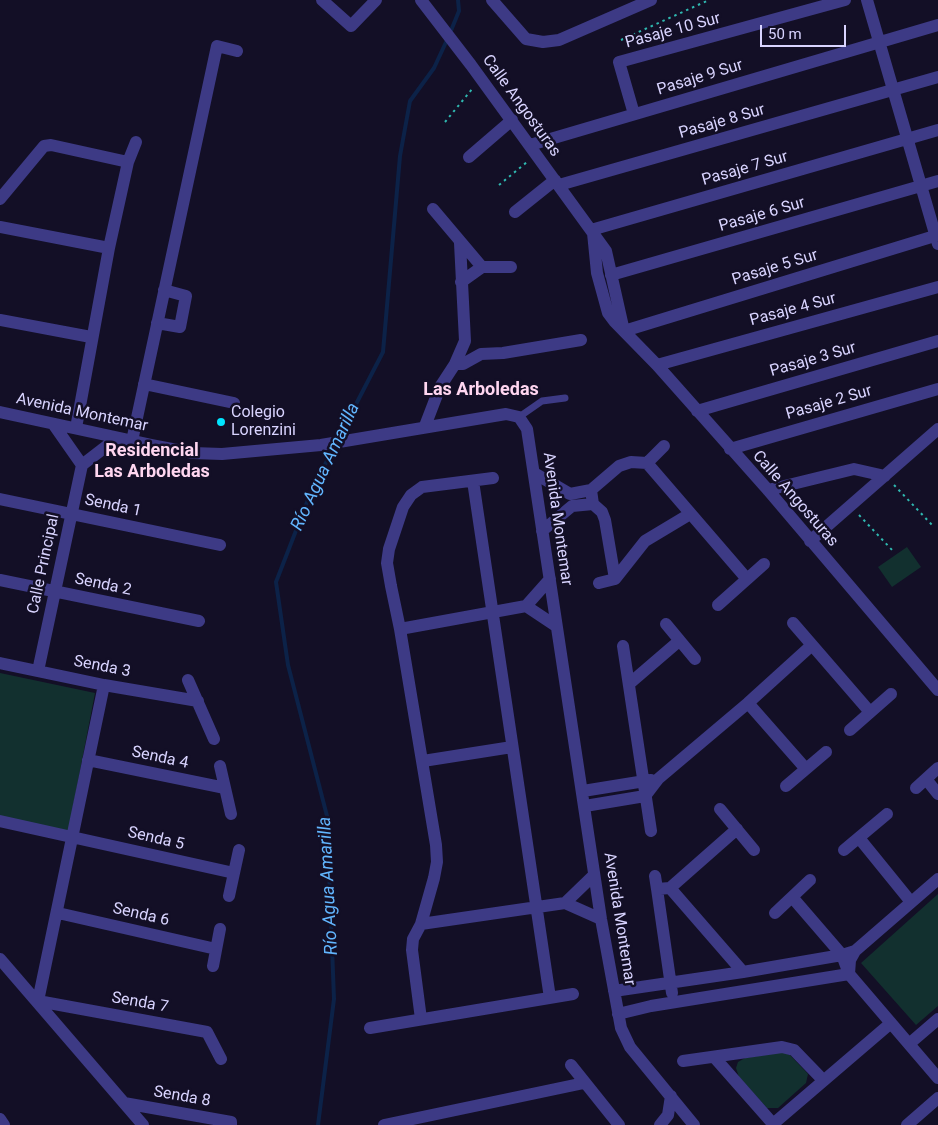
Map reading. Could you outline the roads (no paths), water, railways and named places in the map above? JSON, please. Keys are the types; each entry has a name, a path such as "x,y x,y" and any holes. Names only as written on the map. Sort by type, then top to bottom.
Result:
{"street":[{"path":"322,0 351,26 376,0"},
{"name":"Calle Angosturas","path":"421,0 512,120 606,251 624,331"},
{"path":"492,0 526,39 543,42 559,40 651,0"},
{"name":"Pasaje 10 Sur","path":"634,114 619,62 845,0"},
{"path":"867,0 937,238"},
{"name":"Pasaje 9 Sur","path":"533,149 634,114 938,24"},
{"path":"132,441 218,46 237,50"},
{"name":"Pasaje 8 Sur","path":"557,183 938,77"},
{"path":"469,157 512,120"},
{"name":"Pasaje 7 Sur","path":"592,231 938,130"},
{"path":"76,428 109,248 128,162 136,142"},
{"path":"0,199 44,146 51,145 128,162"},
{"name":"Pasaje 6 Sur","path":"611,275 938,181"},
{"path":"516,212 557,183"},
{"path":"433,209 482,267"},
{"path":"0,227 109,248"},
{"name":"Calle Angosturas","path":"592,231 597,273 608,312 768,490 938,690"},
{"name":"Pasaje 5 Sur","path":"624,331 937,238"},
{"path":"425,426 440,387 455,364 465,341 460,243"},
{"path":"461,282 482,267 511,268"},
{"name":"Pasaje 4 Sur","path":"657,365 938,287"},
{"path":"158,323 180,326 186,296 164,290"},
{"path":"0,320 92,338"},
{"path":"455,364 474,360 481,354 503,353 582,340"},
{"path":"465,341 471,341 481,354"},
{"name":"Pasaje 3 Sur","path":"697,411 938,341"},
{"path":"144,384 234,403"},
{"name":"Pasaje 2 Sur","path":"730,449 938,389"},
{"name":"Avenida Montemar","path":"0,412 193,453 222,454 321,445 425,426 506,414 519,417 527,429 583,791 594,875 621,1028 630,1047 694,1125"},
{"path":"54,425 82,465 117,438"},
{"path":"810,541 938,428"},
{"path":"647,463 664,446"},
{"path":"534,473 558,489 570,494 591,490 619,466 632,462 647,463 747,579"},
{"name":"Calle Principal","path":"38,671 82,465"},
{"path":"768,490 854,469 885,476"},
{"path":"421,1019 412,950 413,939 421,924 437,862 423,761 388,563 392,535 403,507 411,495 422,487 494,478"},
{"path":"473,481 491,614 550,998"},
{"path":"558,489 563,504 562,515"},
{"path":"591,490 593,504 602,512 605,520 616,579"},
{"name":"Senda 1","path":"0,499 220,545"},
{"path":"542,532 572,506 593,504"},
{"path":"599,583 616,579 645,541 690,514"},
{"path":"718,605 764,564"},
{"path":"400,629 491,614 526,606 550,579"},
{"name":"Senda 2","path":"0,580 200,621"},
{"path":"526,606 556,626"},
{"path":"793,623 870,712"},
{"path":"666,624 695,658"},
{"path":"629,684 680,641"},
{"path":"585,806 645,796 658,779 748,704 812,645"},
{"path":"623,646 651,831"},
{"name":"Senda 3","path":"0,663 104,685 198,701"},
{"path":"188,680 214,739"},
{"path":"38,1001 58,913 104,685"},
{"path":"850,730 890,694"},
{"path":"748,704 806,769"},
{"path":"423,761 512,747"},
{"path":"786,786 826,752"},
{"name":"Senda 4","path":"88,760 225,788"},
{"path":"220,766 231,814"},
{"path":"916,788 938,768"},
{"path":"583,791 658,779"},
{"path":"926,779 938,794"},
{"path":"720,809 754,850"},
{"path":"844,850 887,814"},
{"name":"Senda 5","path":"0,821 234,873"},
{"path":"661,884 737,829"},
{"path":"859,838 911,902"},
{"path":"229,896 239,850"},
{"path":"565,904 594,875"},
{"path":"849,974 850,960 855,951 938,879"},
{"path":"775,913 810,880"},
{"path":"661,884 743,972"},
{"path":"661,884 673,1003"},
{"path":"792,897 842,955 849,974 938,1078"},
{"path":"421,924 565,904 601,919"},
{"name":"Senda 6","path":"58,913 216,949"},
{"path":"213,966 220,929"},
{"path":"614,991 743,972 842,955 855,951"},
{"path":"0,959 143,1125"},
{"path":"618,1014 849,974"},
{"path":"370,1028 573,994"},
{"name":"Senda 7","path":"38,1001 207,1032 221,1059"},
{"path":"910,1044 938,1019"},
{"path":"714,1058 773,1124 891,1023"},
{"path":"683,1061 782,1048 794,1050 823,1080"},
{"path":"570,1066 619,1125"},
{"path":"384,1125 584,1083"},
{"path":"660,1125 668,1115 671,1096"},
{"path":"907,1125 938,1098"},
{"name":"Senda 8","path":"124,1103 231,1122 231,1125"},
{"path":"0,1119 4,1125"}],"lane":[{"path":"519,417 542,401 565,398"}],"waterway":[{"name":"Río Agua Amarilla","path":"450,33 459,11 458,0"},
{"name":"Río Agua Amarilla","path":"338,439 383,352 400,156 410,101 434,68 447,40"},
{"name":"Río Agua Amarilla","path":"318,1125 334,999 327,816 288,665 276,582 311,492 335,445"}],"place":[{"name":"Colegio Lorenzini","path":"221,422"}],"district":[{"name":"Las Arboledas","path":"481,390"},
{"name":"Residencial Las Arboledas","path":"152,461"}]}
